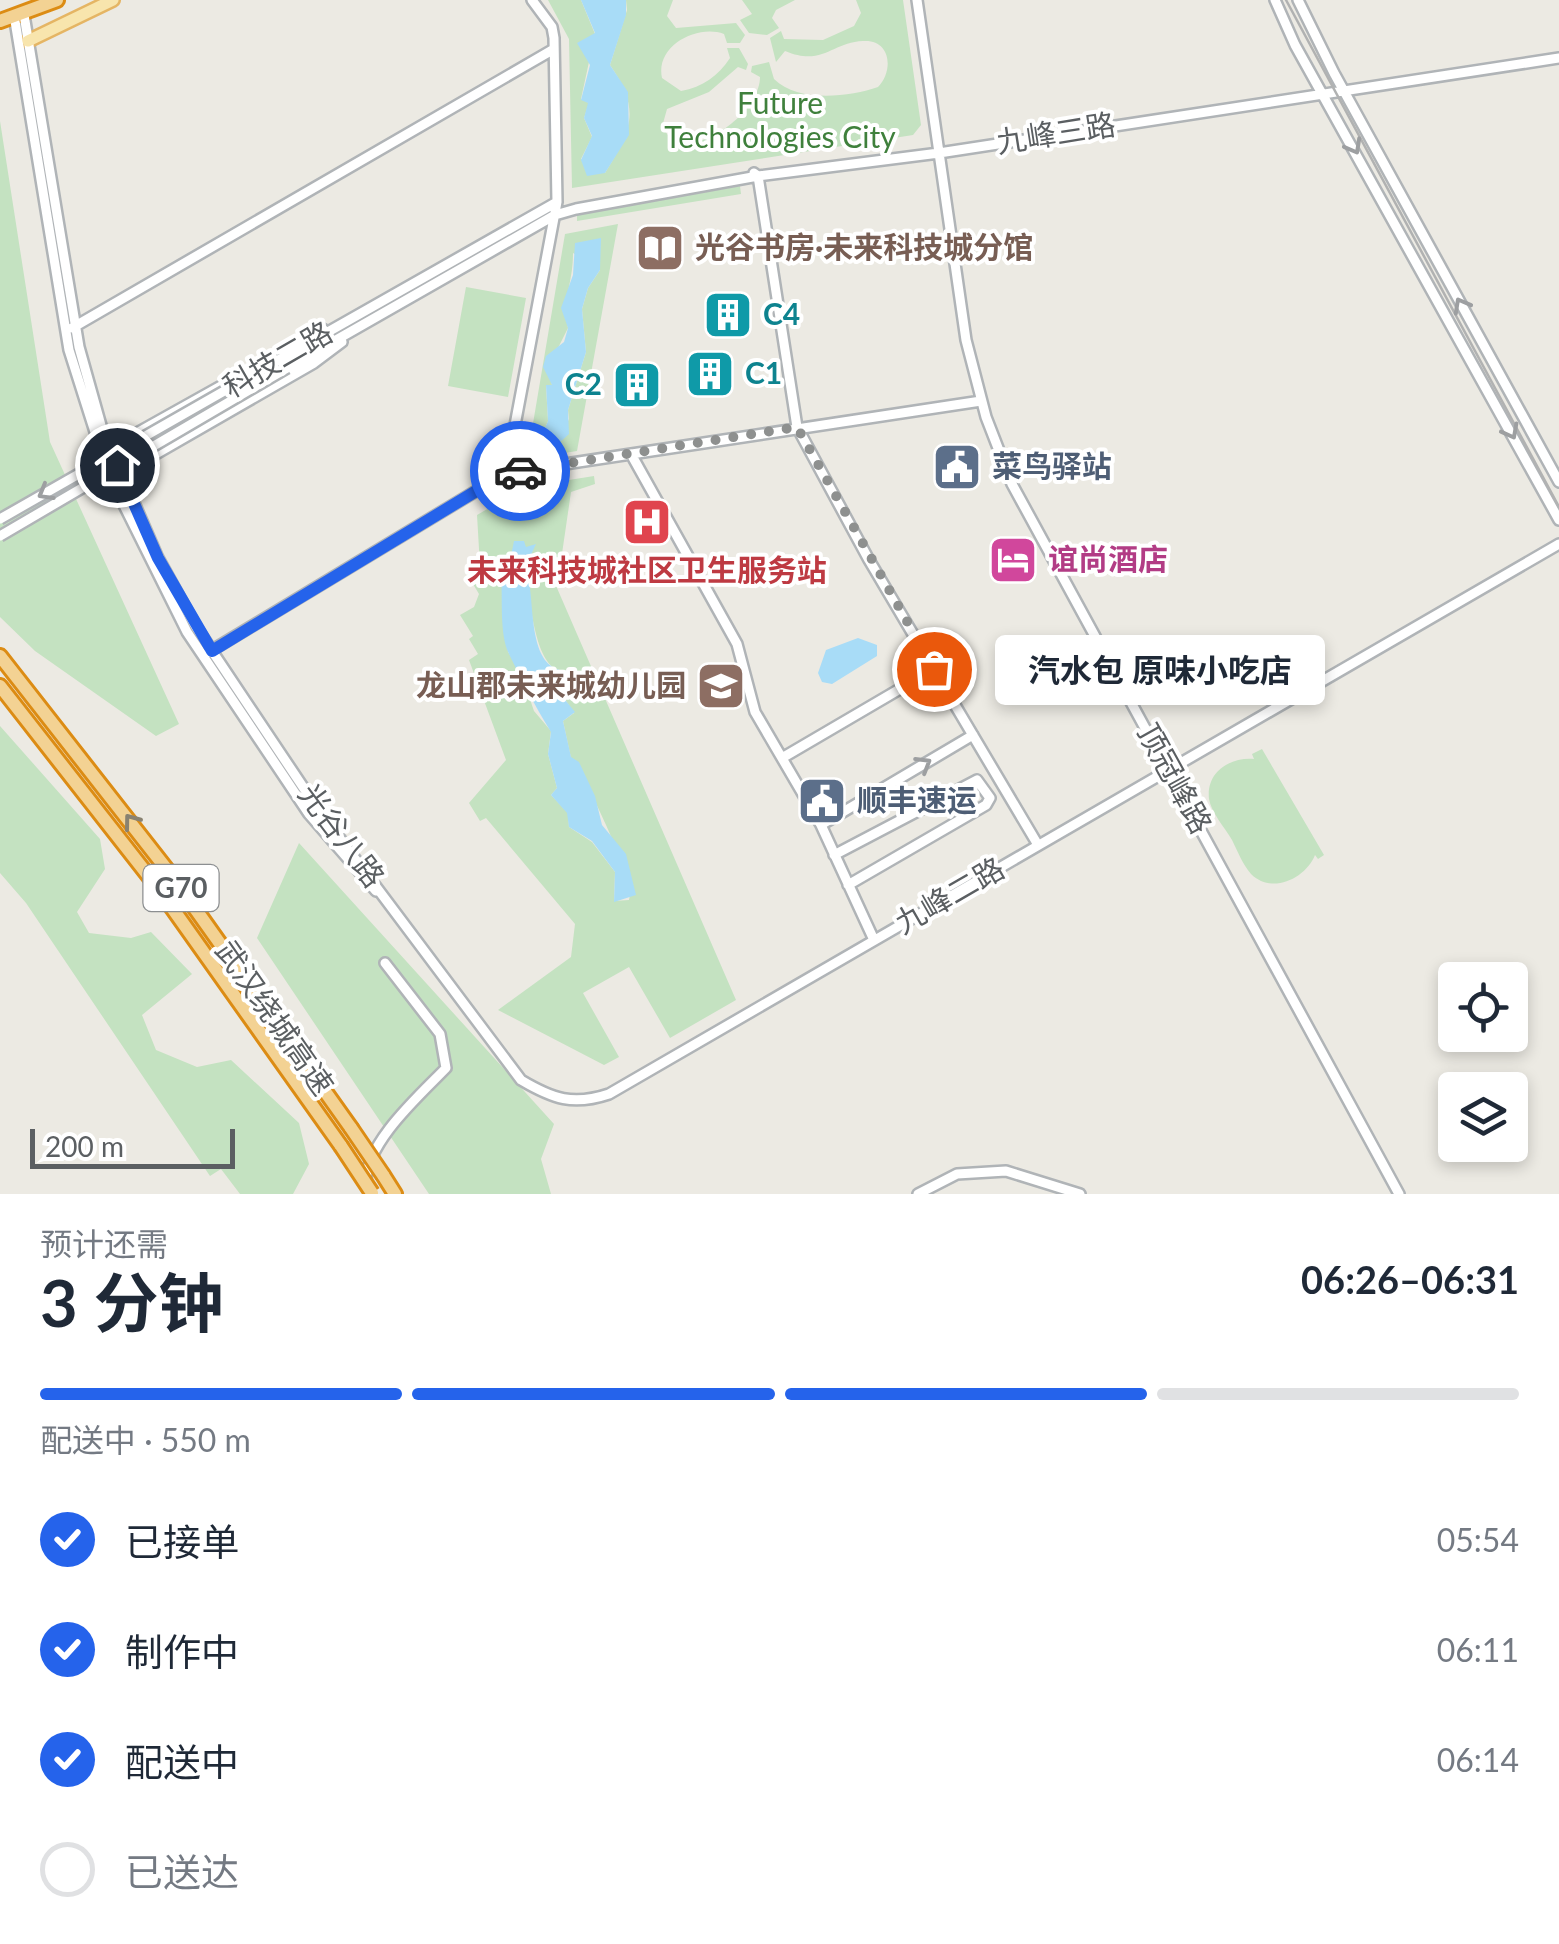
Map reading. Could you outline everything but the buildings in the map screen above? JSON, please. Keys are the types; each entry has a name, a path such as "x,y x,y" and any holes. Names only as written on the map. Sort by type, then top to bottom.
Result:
{"highway":[{"path":"7,17 44,0"},
{"path":"7,17 57,0"},
{"name":"武汉绕城高速","path":"0,656 172,876 395,1194"},
{"name":"武汉绕城高速","path":"0,686 170,904 371,1194"}],"main road":[{"path":"28,41 113,0"}],"street":[{"path":"506,473 557,202 552,27 532,0"},
{"name":"顶冠峰路","path":"917,0 966,340 981,401 1012,484 1399,1194"},
{"path":"1275,0 1559,520"},
{"path":"1298,0 1559,482"},
{"name":"光谷八路","path":"7,17 28,41 70,329 121,474 158,558 208,653"},
{"name":"光谷八路","path":"7,17 92,432 108,473 149,562 208,653 317,808 394,908"},
{"path":"70,329 554,49"},
{"name":"九峰三路","path":"555,215 755,174 939,153 1559,58"},
{"path":"755,174 797,427 1038,845"},
{"name":"科技二路","path":"0,536 350,320 557,202"},
{"name":"科技二路","path":"0,520 284,363 356,330 555,215"},
{"path":"110,448 297,341 350,320"},
{"path":"121,474 314,363 356,330"},
{"path":"208,653 506,473 981,401"},
{"path":"631,454 737,644 755,712 821,825 874,940"},
{"name":"九峰二路","path":"394,908 522,1080 552,1098 582,1103 609,1094 1559,544"},
{"path":"782,758 934,669"},
{"path":"821,825 973,736"},
{"path":"834,855 977,780 990,798 986,805 848,884"},
{"path":"371,1194 366,1170 394,1122 446,1068 440,1034 385,963"},
{"path":"918,1194 958,1174 1006,1171 1080,1194"}],"green space":[{"name":"Future Technologies City","path":"548,0 581,0 595,34 581,99 589,103 584,118 592,137 581,159 605,173 622,144 629,119 626,95 610,65 627,10 626,0 673,0 667,16 676,28 736,23 745,35 740,43 727,43 724,34 702,32 671,47 665,56 662,78 681,91 703,84 715,75 730,58 727,48 739,48 748,64 746,70 738,67 709,92 667,109 662,127 673,142 701,141 741,115 758,90 760,77 751,72 752,66 769,62 774,79 784,87 810,95 839,95 878,87 886,73 887,57 872,42 852,42 809,56 785,51 776,62 770,38 781,31 784,39 823,40 854,26 861,13 856,0 903,0 921,125 913,135 572,188 569,39"},
{"name":"Future Technologies City","path":"742,0 795,0 776,10 772,18 779,28 767,35 749,33 740,20 752,14"},
{"path":"0,121 50,442 179,724 156,736 35,651 0,617"},
{"path":"740,186 741,194 577,221 577,215"},
{"path":"618,224 577,451 527,459 565,234","holes":["573,253 600,270 588,288 582,309 586,352 568,410 569,419 557,444 538,446 548,421 546,386 552,385 548,368 568,328 566,308"]},
{"path":"466,287 526,298 508,397 448,386"},
{"path":"594,476 595,484 571,492 557,588 736,1000 670,1038 629,967 583,993 619,1057 604,1065 498,1010 571,957 575,924 486,818 480,821 469,803 506,760 469,660 478,654 469,639 473,636 460,615 474,607 479,594 467,574 480,566 477,515 525,487","holes":["533,549 523,572 539,643 551,666 560,671 566,701 574,713 563,721 571,758 620,858 631,886 629,900 614,901 615,872 592,842 569,827 568,813 551,795 557,788 548,754 551,731 534,711 520,670 508,652 501,574"]},
{"path":"0,726 100,839 105,869 77,912 89,933 131,938 151,932 192,974 142,1015 156,1050 197,1067 231,1060 299,1123 309,1164 293,1194 240,1194 221,1169 210,1176 26,903 0,873"},
{"path":"1262,749 1324,855 1318,859 1315,855 1304,871 1278,883 1259,880 1251,874 1209,799 1212,781 1222,768 1237,760 1254,759 1252,754"},
{"path":"299,843 554,1124 541,1159 551,1194 429,1194 257,938"}],"water":[{"path":"581,0 626,0 626,15 610,65 628,92 629,135 605,173 587,176 581,160 592,136 584,118 588,103 581,100 590,65 577,43 595,33"},
{"path":"601,238 600,270 588,288 582,309 586,352 568,410 569,434 557,445 537,446 548,421 546,385 552,385 543,367 546,356 564,342 568,328 561,308 573,275 575,243"},
{"path":"514,541 524,541 526,547 536,544 523,572 529,582 538,646 550,665 560,670 566,701 575,712 563,721 571,757 579,762 595,796 602,825 626,854 636,895 614,902 615,872 592,841 569,827 567,813 551,795 557,788 548,754 551,732 506,646 501,574 509,565"},
{"path":"858,638 877,645 877,656 832,684 822,682 818,673 826,650"}],"tram line":[{"path":"1286,0 1559,507"}],"way so far":[{"path":"520,471 797,427 934,669"}],"place":[{"name":"光谷书房·未来科技城分馆","path":"660,248"},
{"name":"C4","path":"728,315"},
{"name":"C1","path":"710,374"},
{"name":"C2","path":"637,385"},
{"name":"菜鸟驿站","path":"957,467"},
{"name":"未来科技城社区卫生服务站","path":"647,522"},
{"name":"谊尚酒店","path":"1013,560"},
{"name":"汽水包 原味小吃店","path":"934,669"},
{"name":"龙山郡未来城幼儿园","path":"721,686"},
{"name":"顺丰速运","path":"822,801"}],"route":[{"path":"117,465 158,558 212,651 506,473 520,471"}]}
